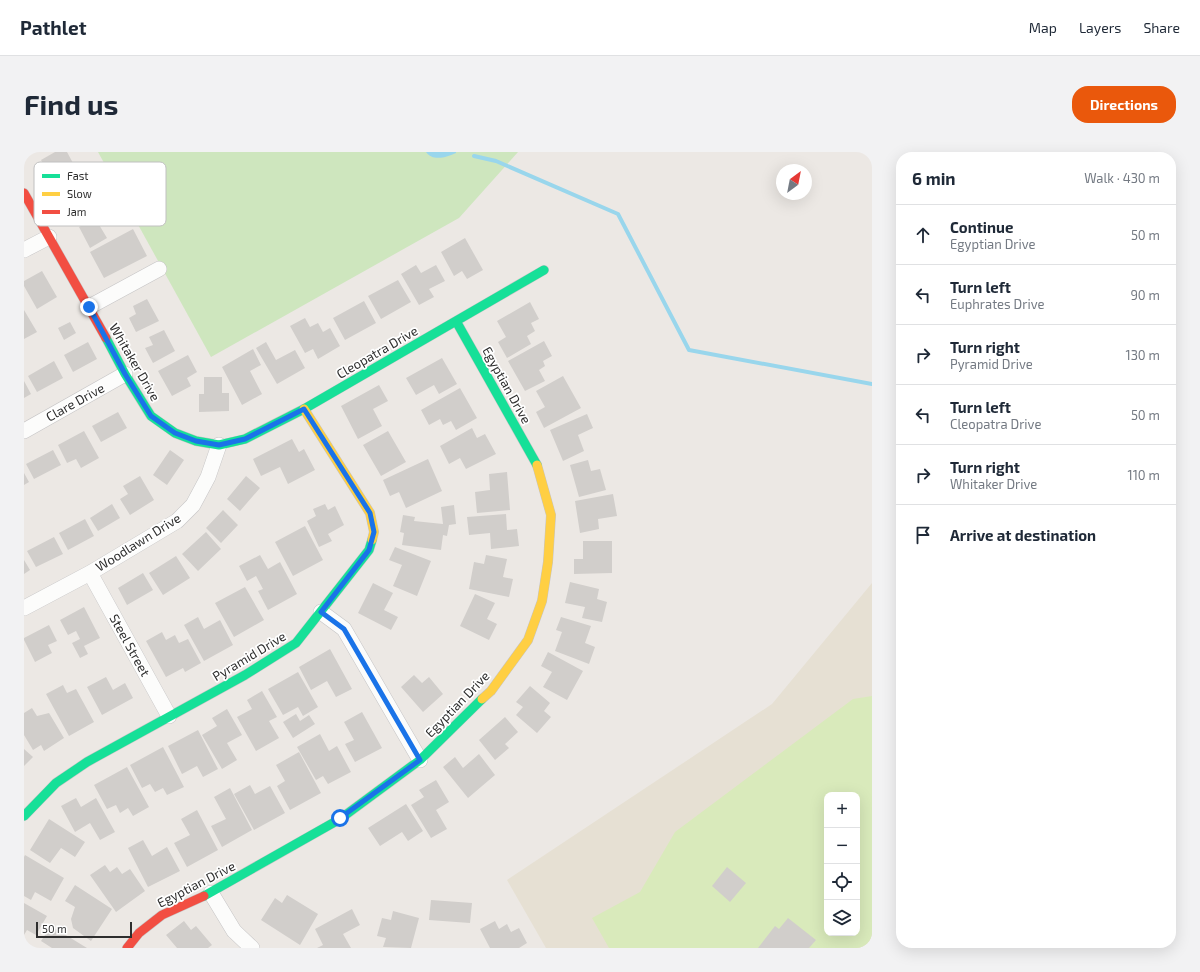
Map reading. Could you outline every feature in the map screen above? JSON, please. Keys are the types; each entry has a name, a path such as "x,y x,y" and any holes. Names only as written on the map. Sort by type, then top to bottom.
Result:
{"street":[{"name":"Whitaker Drive","path":"24,193 34,211"},
{"name":"Whitaker Drive","path":"42,226 89,307 125,374 151,416 175,433 196,441 219,445"},
{"path":"24,250 48,237"},
{"path":"89,307 160,269"},
{"name":"Cleopatra Drive","path":"219,445 245,439 304,409 544,270"},
{"name":"Egyptian Drive","path":"127,948 139,933 162,915 211,893 340,818 420,760 491,691 528,640 542,602 548,562 552,515 537,466 456,321"},
{"name":"Clare Drive","path":"24,431 125,374"},
{"name":"Pyramid Drive","path":"24,816 62,779 87,762 245,675 296,643 369,550 374,532 370,513 304,409"},
{"name":"Woodlawn Drive","path":"24,608 90,573 177,521 193,505 208,477 219,445"},
{"name":"Steel Street","path":"90,573 169,716"},
{"path":"321,612 344,629 420,760"},
{"path":"211,893 234,931 252,948"}],"shaded area":[{"path":"872,583 872,948 546,948 507,880 772,704"}],"green space":[{"path":"98,152 518,152 459,218 211,357 139,226 166,226 166,162 104,162"},
{"path":"872,696 872,948 609,948 592,918 640,892 675,832 853,699"}],"water":[{"path":"426,152 456,153 436,158 432,157"}],"building":[{"path":"55,152 67,152 72,162 42,162 41,160"},
{"path":"100,226 107,238 90,248 79,227"},
{"path":"133,229 147,256 104,278 90,252"},
{"path":"465,238 483,270 467,279 462,271 454,276 441,252"},
{"path":"416,265 421,273 436,265 445,281 429,289 434,297 419,305 401,274"},
{"path":"42,271 57,297 37,309 24,286 24,281"},
{"path":"398,280 411,302 381,319 368,296"},
{"path":"147,299 159,321 136,332 129,318 136,314 133,306"},
{"path":"364,301 376,323 345,340 333,318"},
{"path":"530,302 539,319 531,323 535,331 527,336 531,344 507,358 498,342 506,337 497,321"},
{"path":"24,310 37,332 24,339"},
{"path":"305,318 310,327 318,323 323,332 330,328 340,346 318,359 313,349 305,353 290,326"},
{"path":"70,322 76,333 64,340 58,328"},
{"path":"164,330 175,351 153,363 145,348 153,345 149,337"},
{"path":"544,341 552,356 543,361 545,366 539,370 545,381 525,391 508,361"},
{"path":"88,342 97,359 73,372 64,355"},
{"path":"266,342 276,360 295,350 305,368 277,384 256,348"},
{"path":"253,349 261,365 250,371 262,394 242,405 222,367"},
{"path":"188,355 197,372 187,378 191,386 172,396 158,371"},
{"path":"442,358 457,384 439,394 434,385 416,395 406,378"},
{"path":"54,361 63,378 37,392 28,376"},
{"path":"563,376 581,408 544,428 536,412 545,407 536,391"},
{"path":"204,377 222,377 222,393 229,393 229,411 199,412 199,394 204,394"},
{"path":"24,381 31,394 24,398"},
{"path":"379,385 388,401 373,409 382,426 358,439 341,406"},
{"path":"460,388 477,418 456,430 451,421 443,425 440,419 429,425 421,410"},
{"path":"118,412 127,428 101,442 92,426"},
{"path":"587,414 593,428 578,435 584,451 563,461 550,430"},
{"path":"472,428 477,438 485,434 496,454 466,469 460,458 449,464 440,446"},
{"path":"84,431 99,458 81,468 76,459 67,463 58,445"},
{"path":"388,431 406,462 381,476 363,445"},
{"path":"292,439 299,452 304,449 315,470 288,484 280,467 261,476 253,459"},
{"path":"53,450 61,465 34,479 26,464"},
{"path":"170,450 184,460 167,485 153,475"},
{"path":"428,459 442,491 406,508 399,492 390,496 383,480"},
{"path":"588,460 591,471 600,469 606,490 579,497 570,465"},
{"path":"507,472 510,510 477,513 475,492 490,490 489,474"},
{"path":"24,473 29,482 24,485"},
{"path":"140,476 154,500 130,515 120,499 128,494 123,486"},
{"path":"246,476 260,488 240,511 227,499"},
{"path":"613,494 617,516 598,519 599,529 580,533 575,501"},
{"path":"112,504 120,518 98,531 90,518"},
{"path":"325,504 328,510 335,506 344,525 328,534 332,541 319,547 307,521 316,516 313,509"},
{"path":"454,505 456,524 449,525 447,536 443,535 441,550 402,545 404,533 400,532 403,515 415,517 414,521 443,524 441,507"},
{"path":"223,510 238,525 221,543 206,528"},
{"path":"506,514 507,530 517,529 519,546 491,549 490,533 469,535 467,517"},
{"path":"85,519 94,536 68,550 59,533"},
{"path":"305,526 323,560 293,576 275,542"},
{"path":"206,532 221,549 198,571 182,554"},
{"path":"54,537 63,554 36,567 27,551"},
{"path":"583,541 612,541 612,573 574,574 574,559 583,559"},
{"path":"395,547 431,561 417,596 393,586 402,565 389,560"},
{"path":"260,555 268,569 280,562 297,594 268,610 258,591 263,589 256,576 247,581 239,566"},
{"path":"486,555 507,559 503,577 513,579 509,597 469,589 474,562 484,564"},
{"path":"176,556 190,578 163,595 149,573"},
{"path":"24,560 30,570 24,574"},
{"path":"143,573 153,590 127,605 118,588"},
{"path":"570,582 599,589 597,599 607,602 602,622 582,618 585,607 565,603"},
{"path":"373,583 393,593 384,610 398,617 391,630 358,613"},
{"path":"245,587 264,620 234,637 215,603"},
{"path":"475,594 495,603 487,619 497,624 489,640 460,626"},
{"path":"84,607 100,638 84,646 88,654 80,658 72,643 80,639 76,631 68,635 60,620"},
{"path":"198,617 204,629 220,620 233,645 204,661 184,625"},
{"path":"561,617 591,626 585,643 595,647 589,664 555,651 562,632 556,630"},
{"path":"49,625 57,641 48,645 52,653 35,662 24,638"},
{"path":"162,632 166,640 175,635 179,643 188,639 201,663 185,672 183,668 166,677 146,641"},
{"path":"330,649 352,689 336,697 327,681 311,690 299,667"},
{"path":"548,652 583,671 567,700 543,687 552,672 541,666"},
{"path":"298,672 318,707 303,716 298,707 283,715 268,689"},
{"path":"414,675 422,683 429,677 443,694 423,712 401,687"},
{"path":"106,677 113,690 125,683 133,698 102,715 87,687"},
{"path":"63,685 67,693 76,689 94,722 69,736 46,694"},
{"path":"530,686 550,703 544,711 551,717 537,733 516,715 523,707 516,702"},
{"path":"262,691 277,717 269,721 279,738 256,751 237,717 252,709 247,700"},
{"path":"32,708 37,716 49,713 64,738 44,751 41,745 33,750 24,735 24,713"},
{"path":"227,709 242,735 227,743 237,760 222,769 202,735 217,726 212,718"},
{"path":"362,712 382,748 355,762 345,744 354,740 344,722"},
{"path":"296,714 300,721 309,715 315,724 293,738 283,722"},
{"path":"505,717 518,732 505,744 509,748 495,760 479,740"},
{"path":"198,730 218,769 203,777 197,766 182,774 168,746"},
{"path":"320,734 329,751 337,746 351,772 328,784 323,776 316,780 297,747"},
{"path":"163,747 184,787 167,795 163,788 155,792 150,784 142,788 130,765"},
{"path":"24,749 33,757 24,766"},
{"path":"299,752 321,793 290,810 277,786 285,781 276,765"},
{"path":"479,754 495,775 468,798 443,767 455,757 463,768"},
{"path":"127,767 149,807 133,816 128,808 120,813 116,805 107,809 94,785"},
{"path":"436,780 449,802 436,810 447,829 431,838 411,805 424,797 419,790"},
{"path":"250,785 255,794 270,786 285,813 254,830 234,794"},
{"path":"230,788 252,830 222,847 211,826 226,819 214,797"},
{"path":"76,798 81,807 96,798 115,832 100,840 90,823 75,832 61,806"},
{"path":"406,804 423,831 408,841 402,832 380,846 368,828"},
{"path":"197,810 218,850 187,867 174,843 190,835 181,819"},
{"path":"49,819 85,842 75,857 61,848 50,863 30,850"},
{"path":"143,840 152,856 167,847 180,871 148,887 128,848"},
{"path":"25,855 64,878 51,901 35,892 31,900 24,896"},
{"path":"105,865 110,872 117,867 122,874 130,869 145,891 116,912 90,875"},
{"path":"727,867 746,883 730,902 712,886"},
{"path":"75,885 112,909 91,941 73,928 71,919 75,907 65,901"},
{"path":"287,895 318,914 300,945 261,920 275,898 282,903"},
{"path":"431,900 472,903 470,923 429,920"},
{"path":"24,903 47,916 36,935 27,930 24,935"},
{"path":"352,909 360,925 343,934 351,948 317,948 323,945 315,929"},
{"path":"393,911 419,918 411,948 383,947 386,938 377,936 382,918 391,920"},
{"path":"788,918 816,940 809,948 758,948 775,926 779,929"},
{"path":"184,921 191,930 196,926 212,945 208,948 177,948 166,935"},
{"path":"495,921 499,929 507,924 511,932 519,928 527,943 519,948 490,948 480,929"},
{"path":"51,926 87,948 52,948 41,941"}],"waterway":[{"path":"474,156 496,161 618,214 689,350 872,384"}],"traffic: fast":[{"path":"106,338 125,374 151,416 175,433 196,441 219,445 245,439 304,409 544,270"},
{"path":"456,321 537,465"},
{"path":"24,816 56,783 87,762 245,675 296,643 369,550 372,540"},
{"path":"204,896 340,819 420,760 482,699"}],"traffic: slow":[{"path":"304,409 370,513 374,532 372,540"},
{"path":"482,699 491,691 528,640 542,601 548,562 551,515 537,465"}],"traffic: jam":[{"path":"24,193 34,211"},
{"path":"43,226 106,338"},
{"path":"127,948 139,933 162,915 204,896"}],"route":[{"path":"89,307 125,374 151,416 175,433 196,441 219,445 245,439 304,409 370,513 374,532 369,550 321,612 344,629 420,760 340,818"}]}
